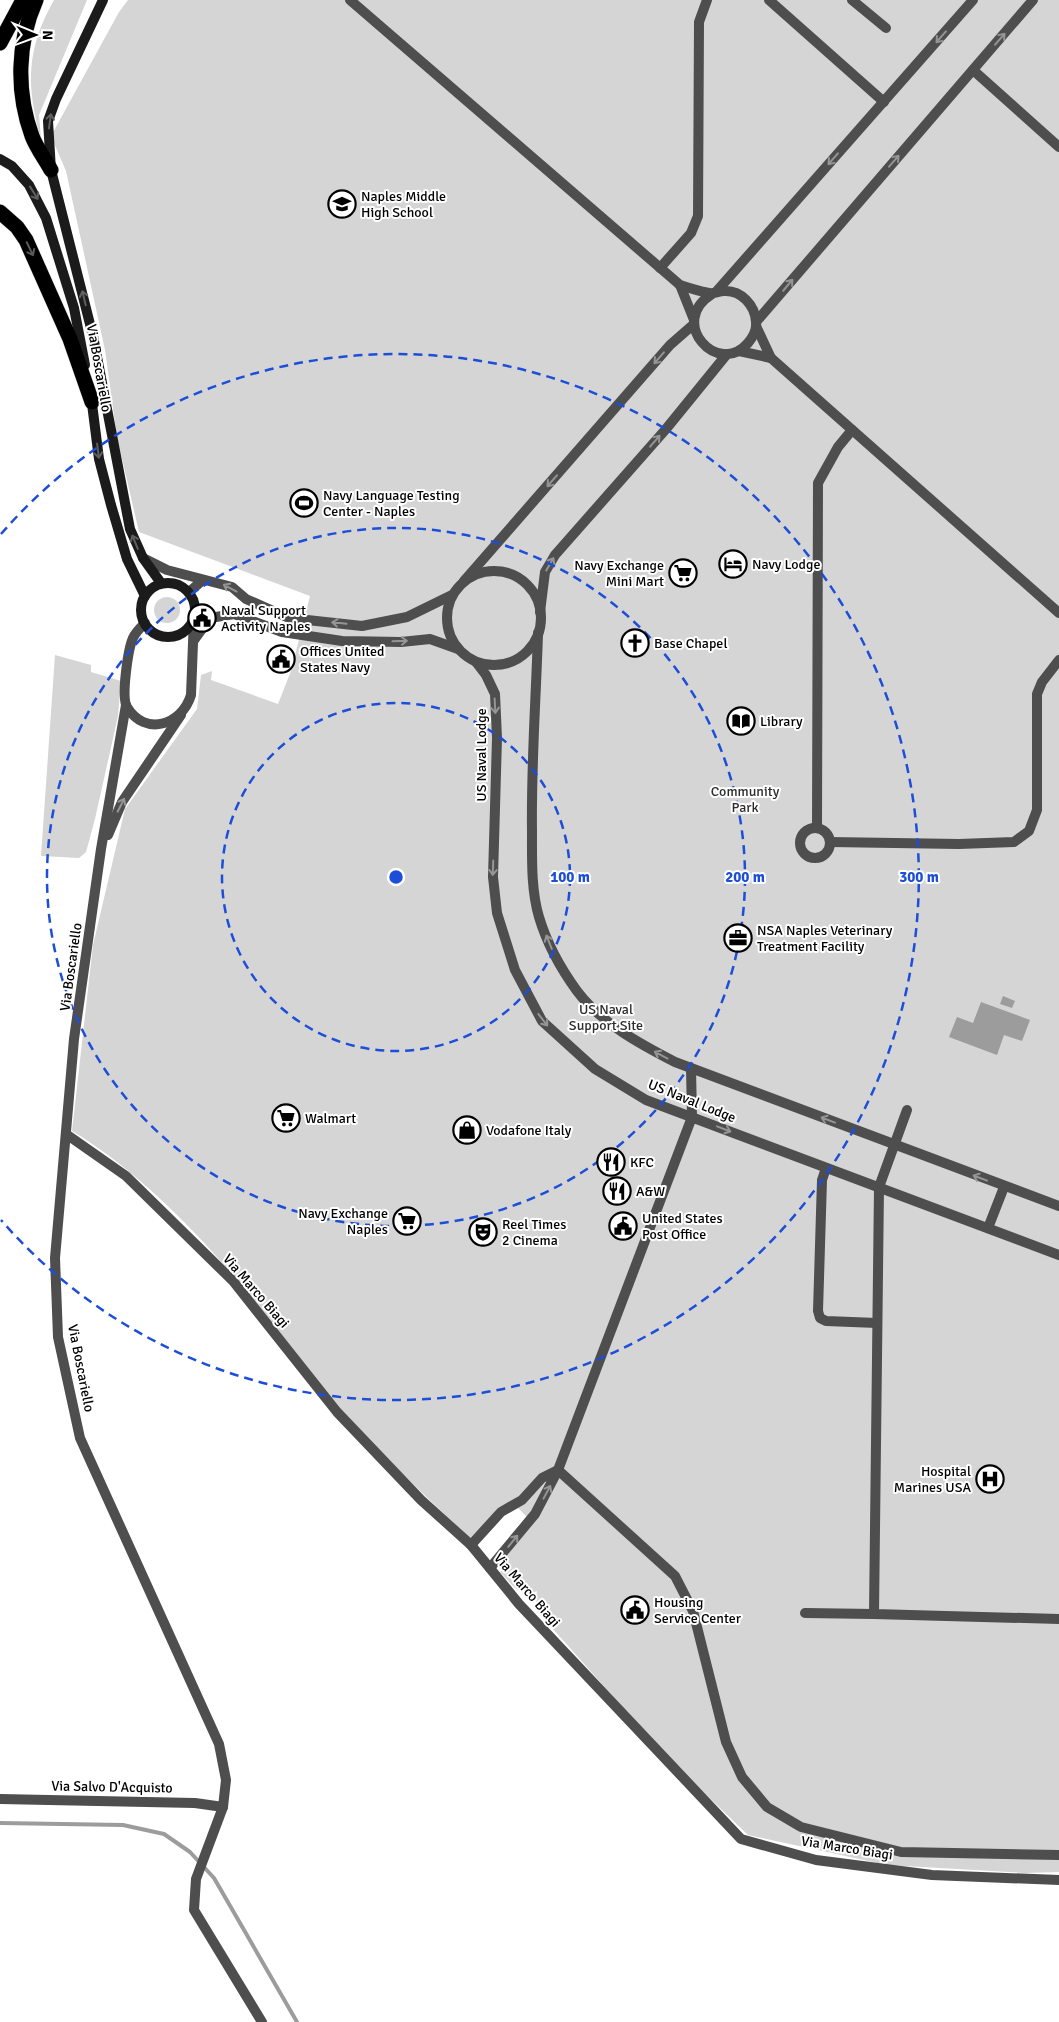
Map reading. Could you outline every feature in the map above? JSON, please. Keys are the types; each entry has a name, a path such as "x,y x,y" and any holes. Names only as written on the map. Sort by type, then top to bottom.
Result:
{"highway":[{"path":"0,42 23,0"},
{"path":"36,0 21,45 20,89 32,136 51,170"},
{"path":"0,212 17,227 26,240 70,339 92,402"}],"street":[{"name":"Via Boscariello","path":"103,0 56,99 48,121 51,170 93,336 130,529 143,558 161,583"},
{"path":"350,0 680,285 714,293 735,292 744,297 755,312 756,324 771,358 1059,613"},
{"path":"660,268 691,233 698,216 699,22 707,0"},
{"path":"769,0 884,102"},
{"path":"852,0 886,28"},
{"path":"458,649 450,637 446,623 447,609 452,595 670,345 694,322 699,304 714,293 972,0"},
{"path":"1033,0 756,324 750,341 739,350 727,354 666,429 555,555 545,572 538,633 531,781 532,874 539,917 556,958 578,993 607,1020 641,1044 691,1068 1004,1187 1059,1206"},
{"path":"973,70 1059,147"},
{"name":"Via Boscariello","path":"0,159 12,166 29,185 46,218 74,308 92,402 99,459 127,559 138,577 145,596"},
{"path":"680,285 701,342 708,349 727,354"},
{"path":"739,350 771,358"},
{"path":"817,828 818,483 838,447 852,430"},
{"path":"143,558 167,570 232,587 246,599 289,618 362,626 407,617 452,595"},
{"path":"464,581 476,574 490,571 504,572 518,577 528,586 536,598 540,612"},
{"path":"188,592 202,580"},
{"path":"161,583 179,585 188,592 195,606 194,617 185,631 168,636 153,632 145,623 141,610 145,596 153,587 161,583"},
{"path":"194,640 210,618 234,614 282,632 342,641 401,642 430,639 458,649 476,662 491,666 513,661 531,647 538,633"},
{"name":"Via Boscariello","path":"101,849 122,802 187,706 191,695 194,617"},
{"name":"Via Boscariello","path":"145,623 133,637 125,687 126,705 101,849 74,1039 55,1258 58,1336 80,1438 219,1744 226,1780 222,1807 196,1879 194,1910 262,2022"},
{"path":"830,842 959,844 1014,842 1029,831 1037,810 1037,694 1042,682 1059,660"},
{"name":"US Naval Lodge","path":"476,662 486,675 494,694 497,738 493,877 497,913 515,970 542,1021 595,1069 646,1100 1059,1255"},
{"path":"126,705 135,718 148,724 164,724 181,715"},
{"path":"817,828 824,831 830,842 828,851 821,857 811,858 803,853 799,845 801,836 808,829 817,828"},
{"path":"490,1568 535,1514 558,1470 692,1117 691,1068"},
{"path":"874,1614 879,1187 907,1110"},
{"name":"Via Marco Biagi","path":"66,1134 126,1176 233,1282 337,1412 421,1500 470,1545 519,1604 741,1839 816,1860 932,1875 1059,1880"},
{"path":"826,1168 822,1180 818,1311 820,1318 826,1321 877,1322"},
{"path":"988,1228 1004,1187"},
{"path":"470,1545 501,1512 522,1500 542,1478 558,1470"},
{"path":"558,1470 675,1576 694,1611 726,1742 742,1777 767,1807 801,1827 901,1852 1059,1855"},
{"path":"805,1613 1059,1618"},
{"name":"Via Salvo D'Acquisto","path":"0,1799 195,1803 222,1807"}],"green space":[{"path":"54,0 87,0 39,115 41,139 33,102 31,68 38,35"},
{"name":"US Naval Support Site","path":"128,0 1059,0 1059,1872 1025,1873 887,1865 748,1835 666,1756 537,1611 537,1591 531,1593 521,1592 500,1572 504,1569 496,1560 529,1519 513,1503 476,1544 348,1418 321,1388 238,1280 195,1233 148,1187 98,1148 72,1131 93,945 125,809 197,709 201,675 212,671 211,680 278,704 291,671 310,596 139,532 117,437 105,350 66,171 51,136 119,12"},
{"path":"167,597 176,601 180,610 176,619 167,623 158,619 154,610 158,601"},
{"path":"55,655 91,665 91,672 121,681 118,716 95,819 86,852 79,858 41,856"}],"shaded area":[{"path":"1003,996 1015,1001 1012,1008 1000,1004"},
{"path":"981,1002 1030,1020 1022,1041 1004,1035 997,1055 949,1037 957,1017 973,1023"}],"waterway":[{"path":"0,1823 123,1825 164,1834 190,1852 214,1878 297,2022"}],"place":[{"name":"Naples Middle High School","path":"342,204"},
{"name":"Navy Language Testing Center - Naples","path":"304,503"},
{"name":"Navy Lodge","path":"733,564"},
{"name":"Navy Exchange Mini Mart","path":"683,573"},
{"name":"Naval Support Activity Naples","path":"202,618"},
{"name":"Base Chapel","path":"635,643"},
{"name":"Offices United States Navy","path":"281,659"},
{"name":"Library","path":"741,721"},
{"name":"NSA Naples Veterinary Treatment Facility","path":"738,938"},
{"name":"Walmart","path":"286,1118"},
{"name":"Vodafone Italy","path":"467,1130"},
{"name":"KFC","path":"611,1162"},
{"name":"A&W","path":"617,1191"},
{"name":"Navy Exchange Naples","path":"407,1221"},
{"name":"United States Post Office","path":"623,1226"},
{"name":"Reel Times 2 Cinema","path":"483,1232"},
{"name":"Hospital Marines USA","path":"990,1479"},
{"name":"Housing Service Center","path":"635,1610"}],"park label":[{"name":"Community Park","path":"745,800"}]}
